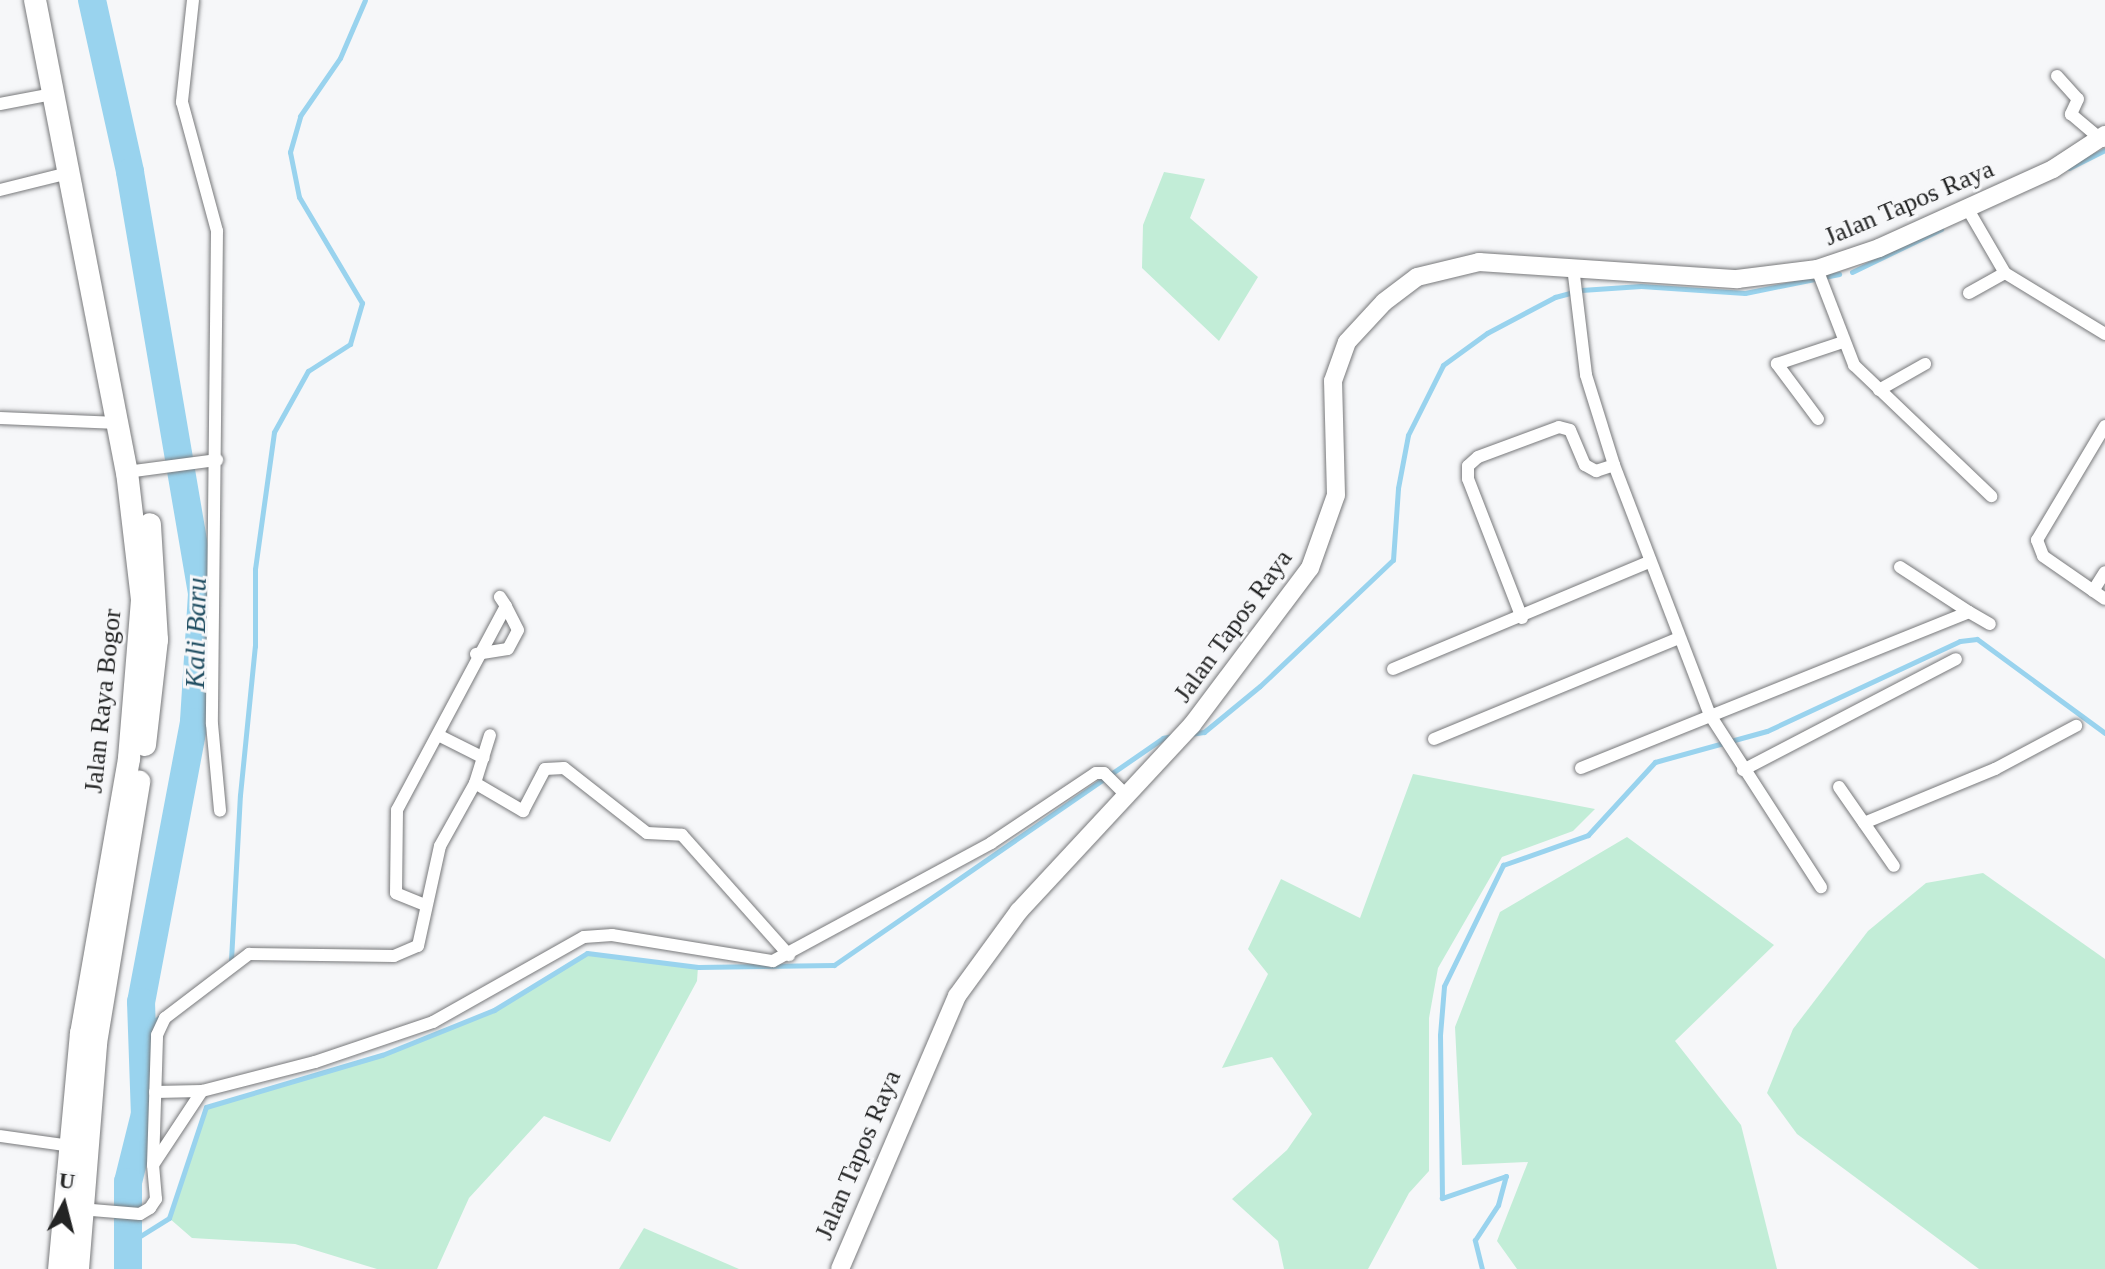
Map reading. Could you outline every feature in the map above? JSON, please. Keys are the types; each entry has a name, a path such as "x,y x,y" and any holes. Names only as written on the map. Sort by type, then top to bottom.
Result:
{"highway":[{"name":"Jalan Raya Bogor","path":"35,0 118,423 142,468 142,636 129,759 87,991 71,1146 78,1269"},
{"name":"Jalan Raya Bogor","path":"50,0 142,468 158,597 157,640 73,1208 59,1269"}],"main road":[{"name":"Jalan Tapos Raya","path":"840,1269 957,996 1019,911 1122,791 1192,725 1284,607 1310,568 1326,532 1338,469 1333,381 1347,342 1384,302 1435,270 1503,260 1573,275 1819,278 1879,248 1969,212 2073,159 2104,139"}],"street":[{"path":"193,0 182,102 217,231 212,461 212,724 220,811"},
{"path":"2057,76 2078,99 2071,114 2104,139"},
{"path":"0,104 53,94"},
{"path":"0,190 68,173"},
{"path":"1969,212 2005,273 2105,334"},
{"path":"1969,293 2005,273"},
{"path":"1573,275 1586,375 1649,562 1712,722 1821,887"},
{"path":"1819,278 1854,365 1991,496"},
{"path":"1818,419 1777,364 1843,342"},
{"path":"1879,390 1925,364"},
{"path":"0,418 118,423"},
{"path":"2105,426 2037,540 2043,556 2105,599"},
{"path":"1522,618 1468,479 1468,466 1478,457 1559,427 1570,430 1585,465 1596,471 1614,465"},
{"path":"142,468 212,461"},
{"path":"1393,669 1522,618 1649,562"},
{"path":"1900,567 1990,624"},
{"path":"2093,591 2105,572"},
{"path":"425,905 396,893 396,823 402,798 438,735 476,654 503,602 518,630 508,649 476,654"},
{"path":"1581,768 1712,722 1969,612"},
{"path":"1434,739 1679,638"},
{"path":"1743,770 1956,659"},
{"path":"1864,823 1995,769 2076,726"},
{"path":"438,735 484,758"},
{"path":"73,1208 140,1214 156,1199 153,1165 157,1035 165,1018 249,954 394,956 421,941 425,905 440,846 475,783 490,735"},
{"path":"475,783 523,811 545,769 564,768 647,833 682,835 789,955"},
{"path":"155,1092 202,1091 315,1062 433,1022 584,937 612,935 764,960 789,955 991,843 1096,773 1104,773 1122,791"},
{"path":"1839,787 1894,866"},
{"path":"153,1165 202,1091"},
{"path":"0,1136 71,1146"}],"green space":[{"path":"1164,172 1205,179 1190,218 1258,277 1219,341 1142,268 1143,225"},
{"path":"1413,774 1595,809 1573,831 1502,857 1438,968 1429,1018 1429,1171 1409,1193 1368,1269 1284,1269 1278,1241 1232,1199 1287,1150 1312,1114 1272,1057 1222,1068 1268,974 1248,949 1281,879 1360,918"},
{"path":"1627,837 1774,945 1675,1041 1741,1125 1777,1269 1517,1269 1497,1241 1528,1162 1462,1165 1455,1027 1500,912"},
{"path":"1983,873 2105,959 2105,1269 1979,1269 1797,1134 1767,1093 1793,1029 1868,931 1926,883"},
{"path":"587,953 698,967 697,981 610,1142 544,1116 469,1198 437,1269 377,1269 295,1244 192,1238 169,1218 206,1107 382,1055 494,1010"},
{"path":"644,1228 739,1269 619,1269"}],"waterway":[{"name":"Kali Baru","path":"92,0 130,172 202,594 194,722 141,1002 145,1114 128,1182 128,1269"},
{"path":"231,960 240,795 255,646 255,569 274,432 308,371 350,344 362,303 299,197 290,152 300,116 340,58 365,0"},
{"path":"2069,168 2105,150"},
{"path":"1852,272 1941,229"},
{"path":"1190,734 1204,732 1260,686 1393,560 1398,488 1408,435 1443,365 1487,333 1555,297 1581,290 1641,286 1745,293 1839,274"},
{"path":"1482,1269 1475,1240 1498,1205 1506,1176 1442,1198 1440,1035 1444,986 1503,865 1588,835 1655,762 1767,731 1960,641 1977,639 2105,733"},
{"path":"129,1243 169,1218 206,1107 382,1055 494,1010 587,953 698,967 834,965 1163,738 1172,736"},
{"path":"146,1028 164,1014"}]}
